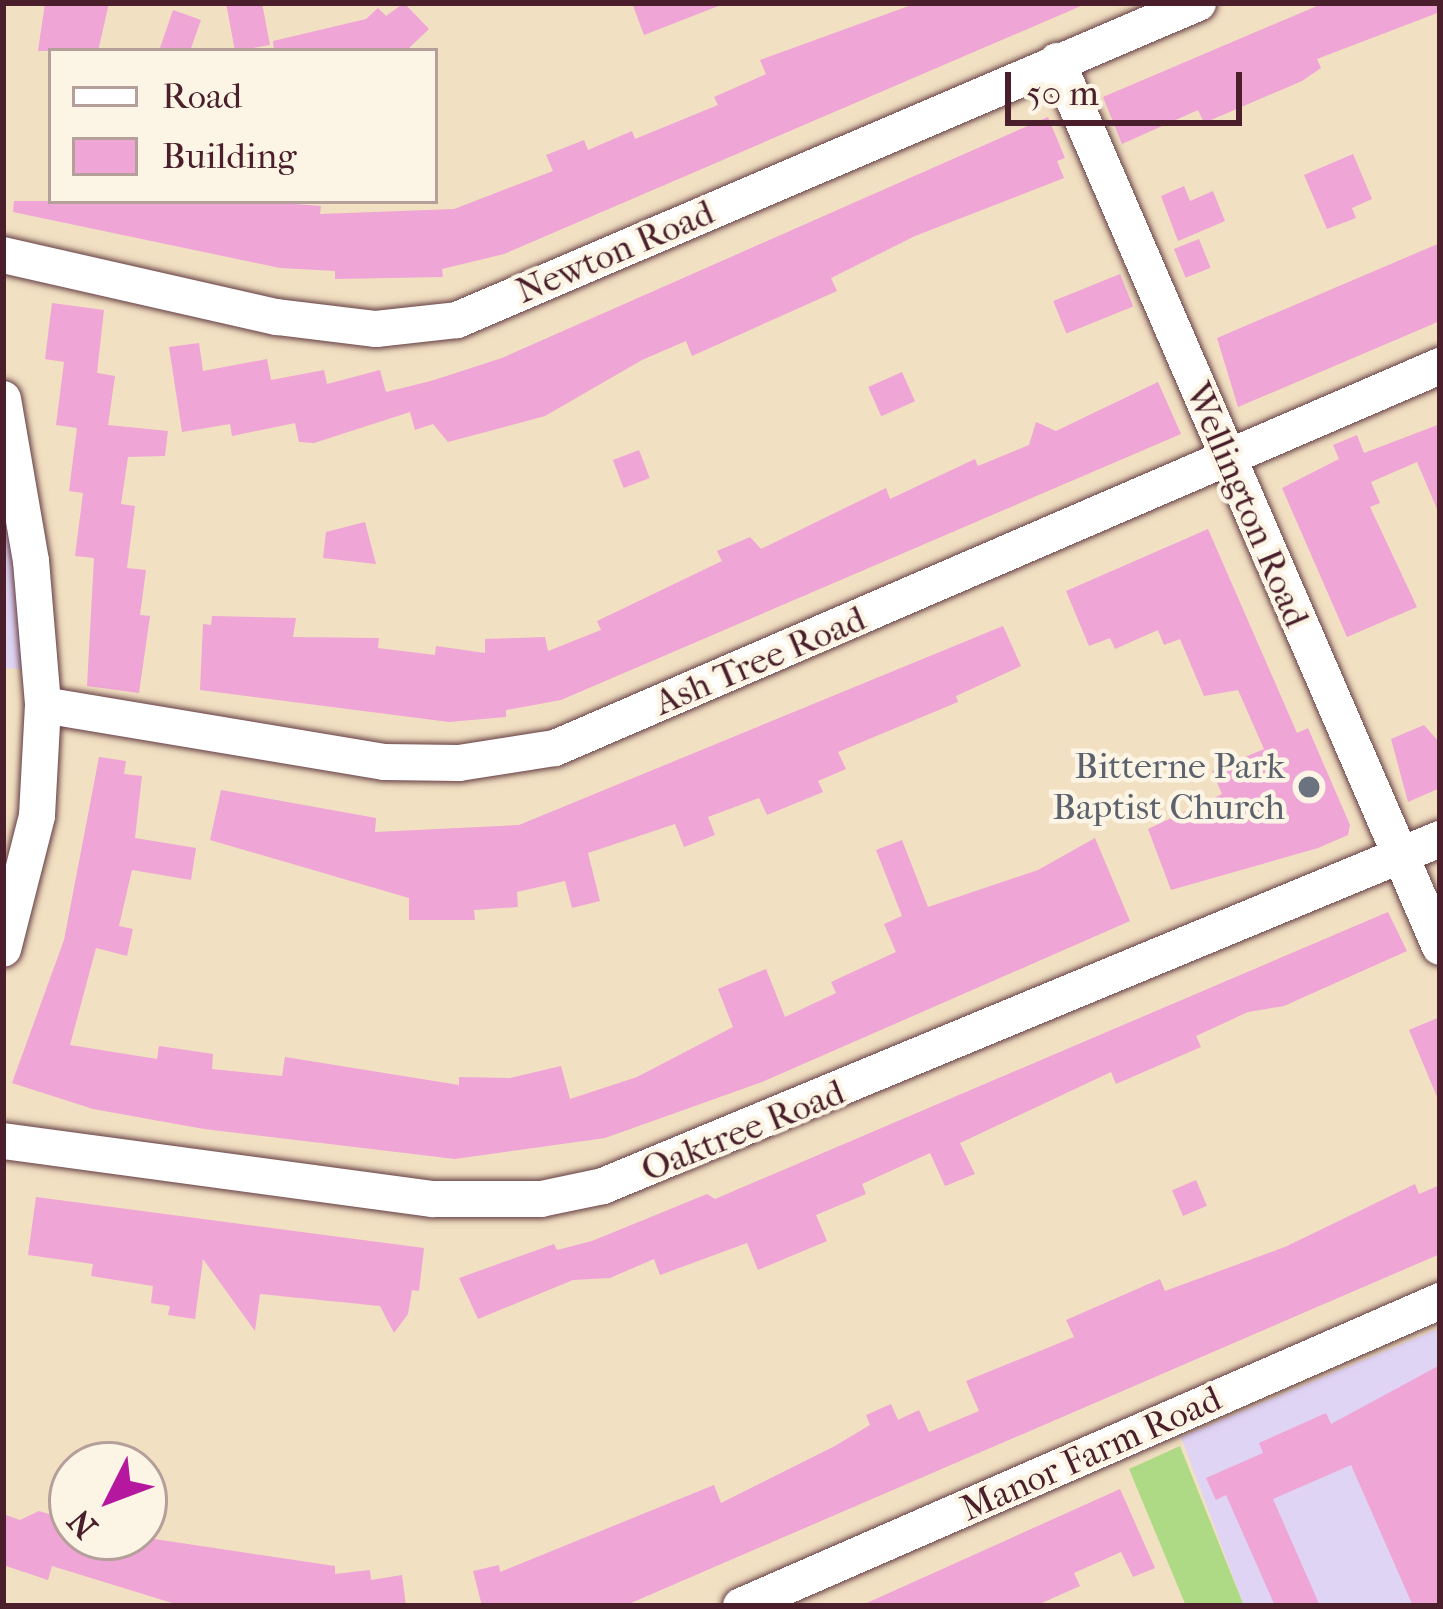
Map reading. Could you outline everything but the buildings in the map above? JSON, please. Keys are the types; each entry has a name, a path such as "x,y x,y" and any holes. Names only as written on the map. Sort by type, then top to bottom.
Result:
{"street":[{"name":"Newton Road","path":"3,255 278,317 376,329 457,320 1198,3"},
{"name":"Wellington Road","path":"1057,61 1440,947"},
{"name":"Ash Tree Road","path":"43,705 384,762 506,759 572,743 1440,366"},
{"path":"3,399 31,561 43,705 37,816 3,949"},
{"name":"Oaktree Road","path":"3,1141 347,1192 542,1199 692,1155 1440,839"},
{"name":"Manor Farm Road","path":"741,1606 1440,1301"}],"shaded area":[{"path":"3,475 24,669 3,668"},
{"path":"1440,1328 1440,1606 1244,1606 1181,1437"}],"green space":[{"path":"1180,1446 1244,1606 1186,1606 1129,1469"}],"place":[{"name":"Bitterne Park Baptist Church","path":"1309,787"}]}
